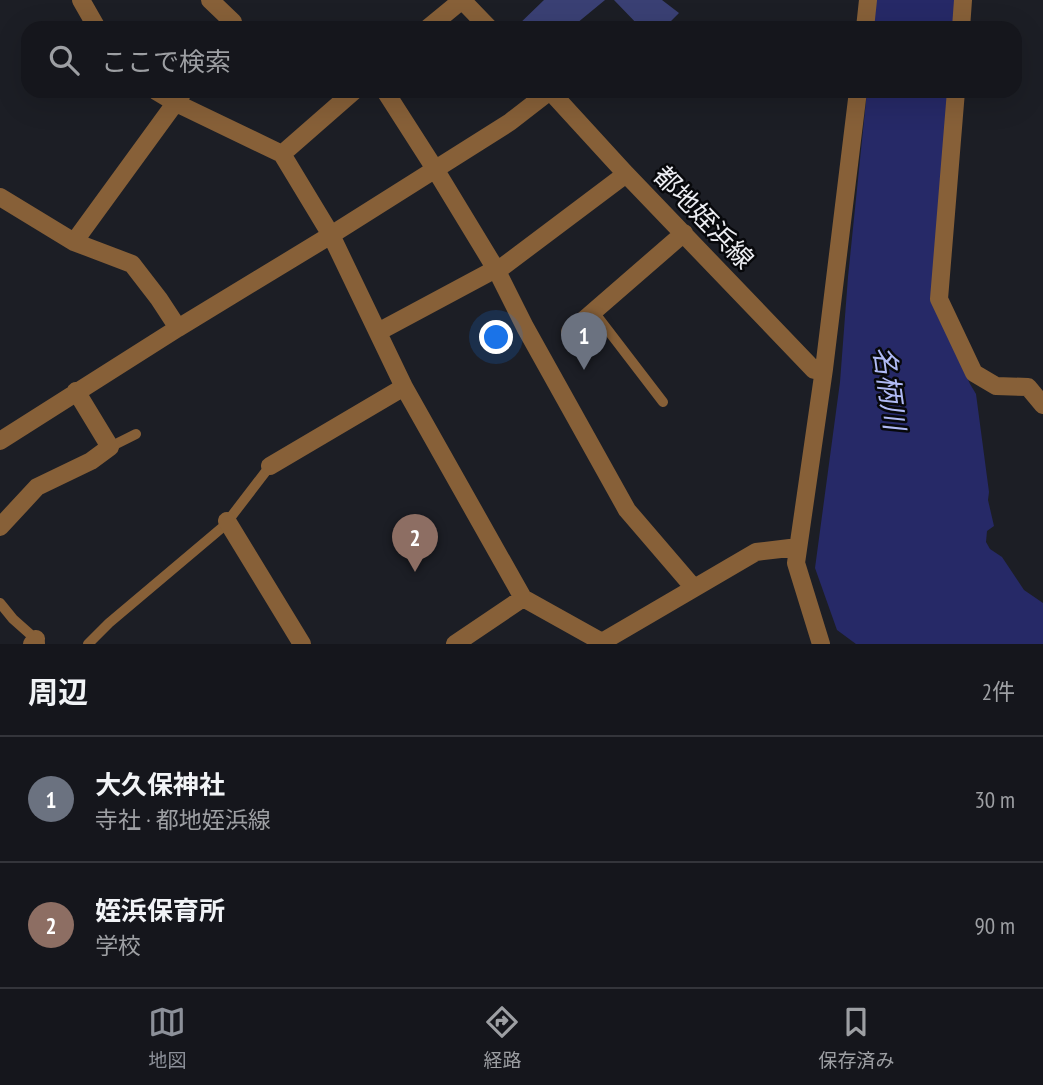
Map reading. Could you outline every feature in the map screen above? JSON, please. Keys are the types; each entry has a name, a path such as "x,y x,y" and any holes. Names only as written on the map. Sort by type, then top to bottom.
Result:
{"street":[{"path":"81,0 93,21"},
{"path":"209,0 232,21"},
{"path":"436,21 462,0 482,21"},
{"path":"866,21 868,0"},
{"path":"962,21 963,0"},
{"path":"74,242 179,98"},
{"path":"182,98 282,154 331,235 404,387 523,598 605,643 756,552 798,547"},
{"path":"282,154 346,98"},
{"path":"389,98 497,271 525,327 627,510 694,588"},
{"path":"0,441 510,122 541,98"},
{"name":"都地姪浜線","path":"556,98 814,370 824,369"},
{"path":"821,644 796,563 824,369 857,98"},
{"path":"955,98 939,299 974,373 996,386 1028,387 1043,405"},
{"path":"378,332 490,272 497,271 626,174"},
{"path":"0,197 74,242 132,264 178,328"},
{"path":"578,347 570,332 684,233"},
{"path":"270,466 404,387"},
{"path":"0,527 37,487 90,461 110,447 76,391"},
{"path":"227,521 302,644"},
{"path":"455,644 523,598"}],"lane":[{"path":"594,312 663,401"},
{"path":"110,447 136,434"},
{"path":"88,644 227,521 270,466"},
{"path":"0,603 36,642"}],"shaded area":[{"path":"544,0 605,0 580,21 522,21"},
{"path":"614,0 662,0 679,13 671,21 634,21"}],"water":[{"path":"876,0 957,0 956,21 874,21"},
{"name":"名柄川","path":"866,98 949,98 934,300 976,394 988,500 994,526 987,531 986,542 990,549 1002,557 1024,590 1043,603 1043,644 856,644 837,630 815,568 840,382"}],"place":[{"name":"大久保神社","path":"584,370"},
{"name":"姪浜保育所","path":"415,572"}]}
